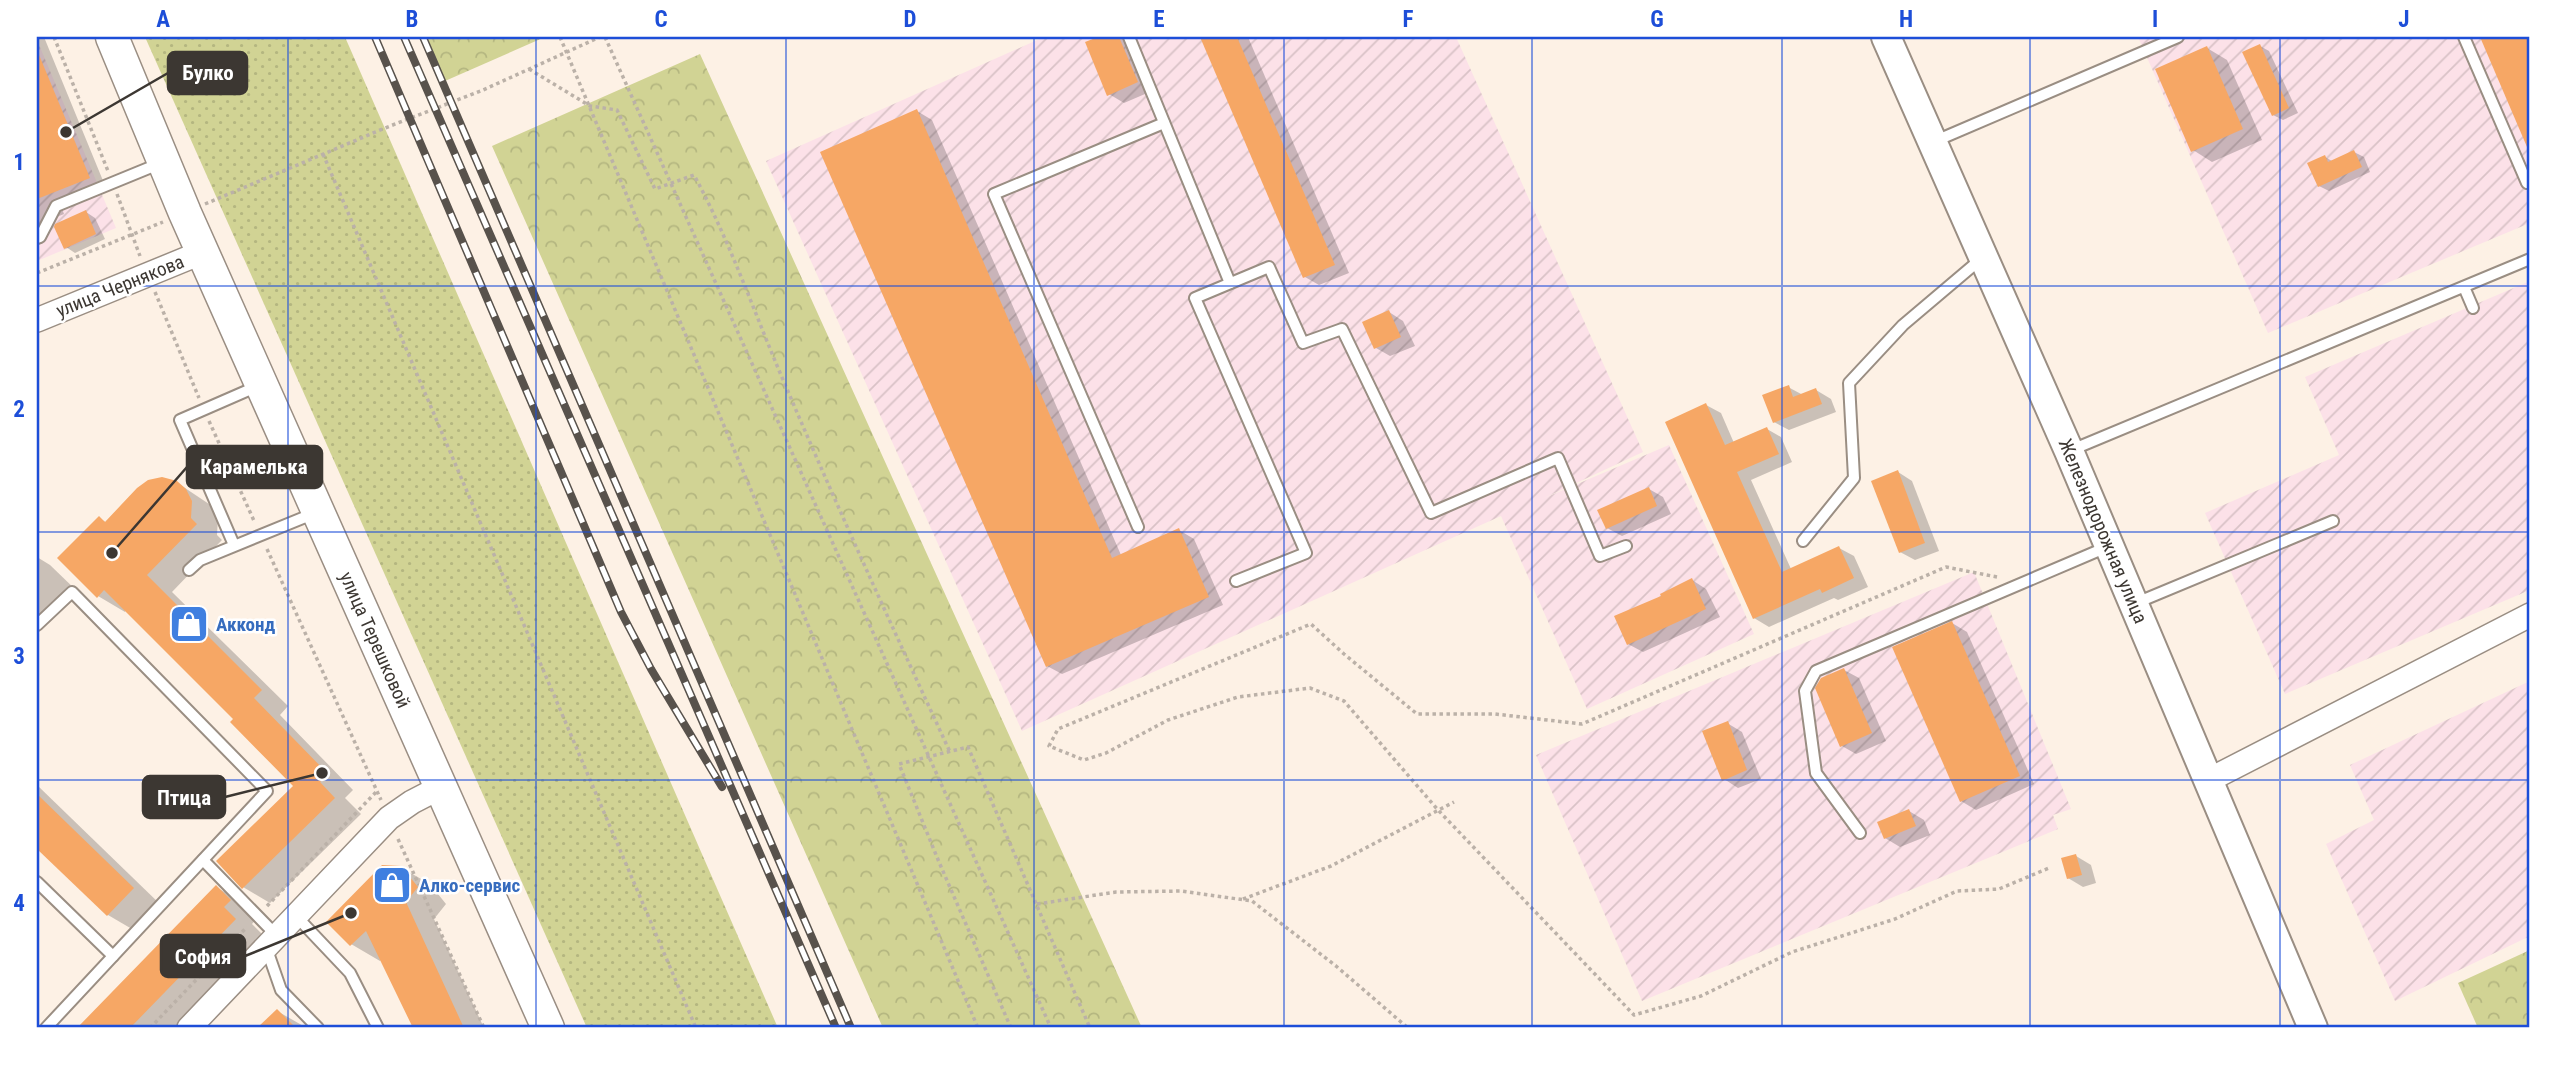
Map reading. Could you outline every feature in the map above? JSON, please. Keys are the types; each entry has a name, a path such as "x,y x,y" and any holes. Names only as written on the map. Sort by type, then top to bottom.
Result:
{"main road":[{"name":"улица Терешковой","path":"112,37 185,213 548,1028"}],"street":[{"name":"Железнодорожная улица","path":"1886,37 2069,451 2312,1028"},
{"name":"улица Чернякова","path":"37,320 203,252"},
{"path":"2207,781 2530,615"},
{"path":"189,1028 389,818 440,787"}],"lane":[{"path":"1129,37 1230,283"},
{"path":"1933,142 2178,37"},
{"path":"2464,37 2527,183 2530,181"},
{"path":"1138,527 994,194 1164,123"},
{"path":"37,238 57,206 164,162"},
{"path":"1803,541 1854,478 1849,383 1903,325 1983,257"},
{"path":"2069,451 2530,259"},
{"path":"1236,581 1306,554 1195,298 1269,267 1303,343 1342,329 1431,513 1558,458 1600,556 1626,546"},
{"path":"2464,286 2473,308"},
{"path":"234,545 180,420 261,385"},
{"path":"188,570 200,560 318,512"},
{"path":"2134,604 2333,521"},
{"path":"1860,833 1816,773 1805,691 1816,671 2109,546"},
{"path":"37,625 72,592 267,791 46,1028"},
{"path":"202,860 272,942 281,990 317,1028"},
{"path":"37,882 113,956"},
{"path":"296,916 351,973 378,1028"}],"path":[{"path":"54,37 204,410 484,1028"},
{"path":"560,37 978,1028"},
{"path":"37,273 483,90 602,37 671,183 1051,1028"},
{"path":"529,69 590,106 617,110 655,189 694,175 719,220 756,318 849,535 950,752"},
{"path":"323,154 695,1028"},
{"path":"2023,582 1946,566 1582,724 1495,714 1417,713 1311,624 1058,729 1049,746 1084,760 1106,753 1168,720 1238,697 1310,688 1344,701 1438,810 1634,1015 1701,996 1792,953 1895,919 1957,891 1999,889 2049,868"},
{"path":"1012,1028 899,764 968,747 1090,1028"},
{"path":"1241,900 1331,866 1454,802"},
{"path":"1037,904 1116,892 1181,891 1252,901 1336,966 1408,1028"}],"shaded area":[{"path":"1044,37 1456,37 1643,452 1542,499 1669,445 1754,634 1587,709 1501,516 1022,731 766,161"},
{"path":"2138,37 2530,37 2530,223 2268,333"},
{"path":"37,40 116,228 37,261"},
{"path":"2530,281 2530,590 2285,694 2205,513 2339,455 2305,377"},
{"path":"1974,572 2071,809 2053,815 2058,829 1642,1001 1536,755"},
{"path":"2530,681 2530,936 2395,1001 2326,844 2374,820 2350,765"}],"green space":[{"path":"145,37 345,37 778,1028 587,1028"},
{"path":"427,37 545,37 445,81"},
{"path":"700,54 1142,1028 883,1028 492,146"},
{"path":"2530,950 2530,1028 2478,1028 2458,983"}],"building":[{"path":"1098,37 1119,37 1138,82 1107,96 1085,42"},
{"path":"1200,37 1237,37 1335,265 1303,278"},
{"path":"2480,37 2530,37 2530,154"},
{"path":"2260,44 2289,108 2272,116 2242,52"},
{"path":"2207,46 2243,129 2191,152 2155,69"},
{"path":"37,50 90,178 37,199"},
{"path":"917,109 1112,558 1179,528 1209,597 1046,667 820,152"},
{"path":"2354,150 2362,167 2318,187 2307,163 2325,155 2328,162"},
{"path":"86,210 96,234 64,249 55,224"},
{"path":"1389,310 1401,337 1374,349 1362,322"},
{"path":"1789,385 1793,397 1816,388 1822,404 1773,423 1762,395"},
{"path":"1706,403 1725,445 1767,427 1779,454 1737,472 1782,572 1839,546 1854,578 1822,593 1820,589 1753,619 1665,422"},
{"path":"1898,470 1925,543 1899,553 1871,481"},
{"path":"162,477 177,481 186,489 192,501 191,518 197,524 147,575 262,690 254,698 328,774 320,782 335,798 242,889 216,861 293,786 230,722 233,719 104,590 97,598 57,558 99,516 105,522 137,488 148,480"},
{"path":"1649,487 1657,506 1606,529 1597,510"},
{"path":"1692,578 1706,609 1627,645 1614,616 1661,596 1660,594"},
{"path":"1952,621 2020,776 1960,802 1892,647"},
{"path":"1844,668 1872,733 1840,747 1815,688 1821,678"},
{"path":"1728,721 1747,770 1722,781 1702,731"},
{"path":"37,794 134,888 107,916 37,849"},
{"path":"1909,809 1916,826 1884,839 1877,822"},
{"path":"2076,854 2082,875 2067,879 2061,858"},
{"path":"382,865 401,866 418,887 406,902 464,1028 413,1028 366,931 350,946 326,922"},
{"path":"216,885 231,900 224,907 236,919 130,1028 77,1028"},
{"path":"277,1009 296,1028 257,1028"}],"railway":[{"path":"375,37 621,612 651,669 722,787"},
{"path":"404,37 836,1028"},
{"path":"423,37 851,1028"}],"place":[{"name":"Булко","path":"66,132"},
{"name":"Карамелька","path":"112,553"},
{"name":"Акконд","path":"189,624"},
{"name":"Птица","path":"322,773"},
{"name":"Алко-сервис","path":"392,885"},
{"name":"София","path":"351,913"}]}
